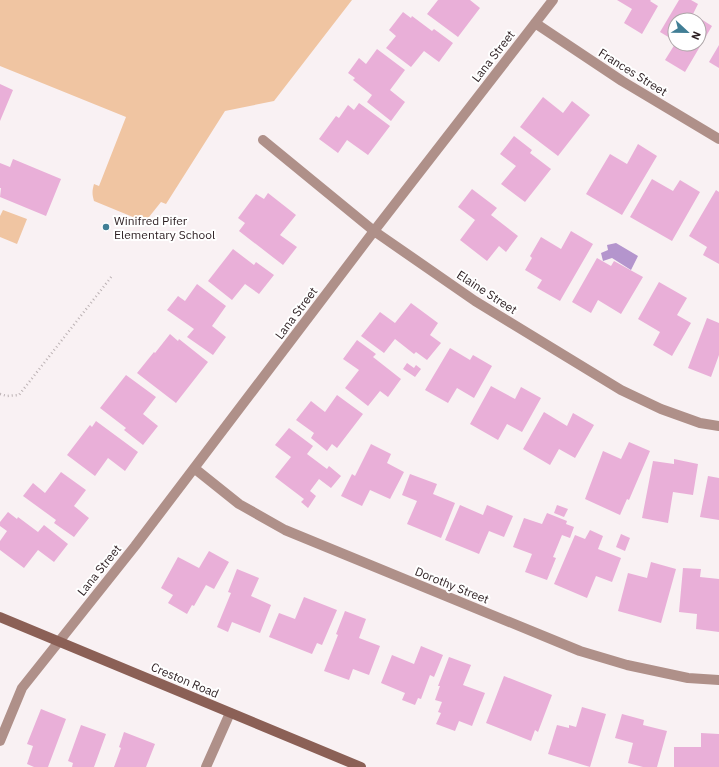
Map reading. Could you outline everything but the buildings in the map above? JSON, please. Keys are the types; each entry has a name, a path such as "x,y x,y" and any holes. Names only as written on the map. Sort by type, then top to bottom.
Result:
{"main road":[{"name":"Creston Road","path":"0,617 361,767"}],"street":[{"name":"Lana Street","path":"0,741 22,688 135,546 374,231 553,0"},
{"name":"Frances Street","path":"535,23 622,81 719,139"},
{"name":"Elaine Street","path":"263,140 374,231 475,301 621,390 661,409 700,423 719,426"},
{"name":"Dorothy Street","path":"194,468 239,504 285,530 580,651 627,666 688,678 719,680"},
{"path":"206,767 230,713"}],"path":[{"path":"0,394 7,396 19,395 112,276"}],"shaded area":[{"path":"0,0 352,0 274,101 225,111 166,204 161,202 145,222 94,201 93,196 94,184 99,186 126,117 0,66"},
{"path":"3,210 27,219 17,244 0,237 0,216"},
{"path":"616,243 638,256 631,270 612,258 603,261 601,253 608,250 607,245"}],"place":[{"name":"Winifred Pifer Elementary School","path":"106,227"}]}
